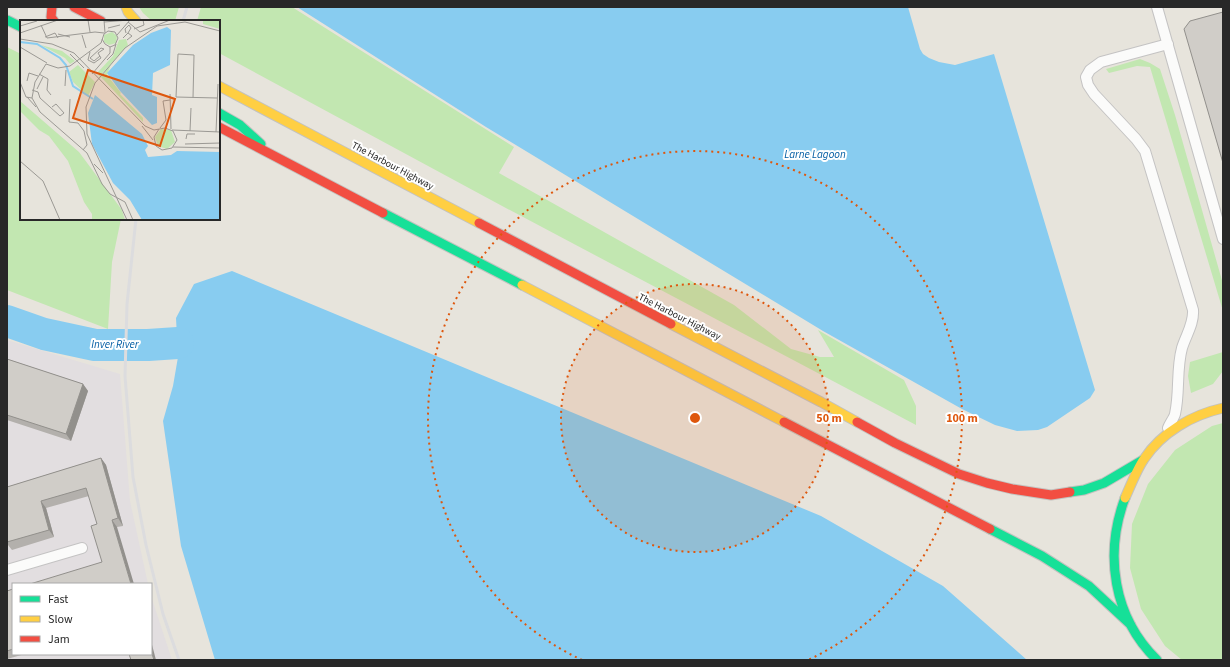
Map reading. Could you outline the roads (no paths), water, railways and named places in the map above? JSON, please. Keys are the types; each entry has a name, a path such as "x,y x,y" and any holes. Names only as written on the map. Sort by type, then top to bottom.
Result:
{"main road":[{"path":"52,7 51,17 53,20"},
{"path":"74,7 99,20"},
{"path":"126,7 135,20"},
{"path":"7,20 20,26"},
{"name":"The Harbour Highway","path":"220,87 821,402 895,444 959,474 1012,489 1051,495 1084,490 1104,483 1143,460"},
{"path":"220,114 240,126 275,156"},
{"path":"220,128 1042,556 1088,586 1131,625"},
{"path":"1157,660 1142,644 1131,625 1121,602 1116,577 1114,553 1116,531 1121,508 1143,460 1161,440 1186,422 1221,407"}],"lane":[{"path":"1157,7 1223,239"},
{"path":"1161,440 1175,415 1178,364 1182,346 1192,323 1193,310 1145,151 1136,139 1094,94 1088,85 1086,77 1090,70 1101,62 1168,44"},
{"path":"7,570 82,548"}],"water":[{"name":"Larne Lagoon","path":"297,7 908,7 920,49 923,54 929,58 939,62 955,65 994,54 1095,390 1090,398 1047,427 1038,430 1017,431 995,425 962,409 823,331 486,127"},
{"path":"232,271 821,516 943,586 1027,660 215,660 181,546 163,421 173,386 178,357 176,318 194,284"}],"waterway":[{"name":"Inver River","path":"7,321 44,334 95,345 148,345 178,343"}],"railway":[{"path":"183,20 187,7"},
{"path":"136,220 127,304 125,376 133,477 146,545 163,614 179,660"}]}
